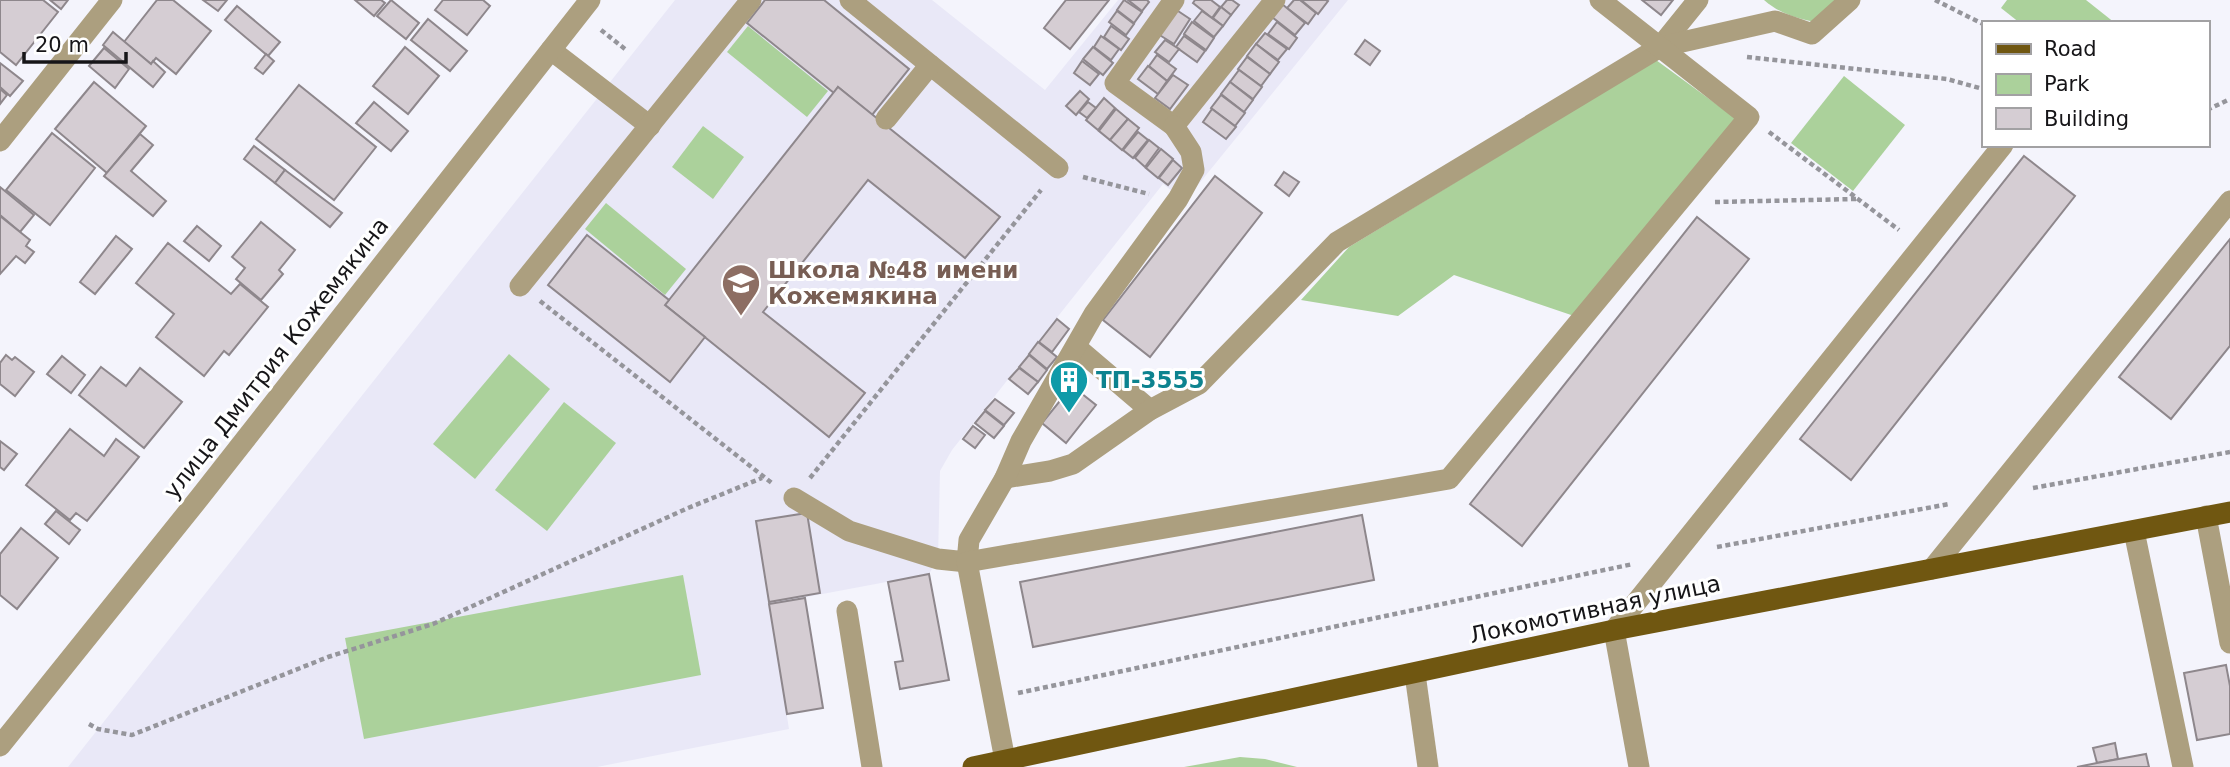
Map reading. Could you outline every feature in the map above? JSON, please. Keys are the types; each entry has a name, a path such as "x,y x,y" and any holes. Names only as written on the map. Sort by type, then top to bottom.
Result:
{"main road":[{"name":"Локомотивная улица","path":"973,767 1614,631 2230,512"}],"street":[{"path":"0,141 112,0"},
{"name":"улица Дмитрия Кожемякина","path":"0,746 200,497 590,0"},
{"path":"520,286 751,0"},
{"path":"850,0 1058,168"},
{"path":"1006,760 967,562 969,540 1004,478 1021,441 1094,314 1178,199 1194,170 1191,152 1174,126 1115,83 1174,0"},
{"path":"1174,126 1275,0"},
{"path":"794,498 849,531 938,559 967,562 1449,479 1749,117 1600,0"},
{"path":"1660,47 1698,0"},
{"path":"1004,478 1050,471 1073,464 1150,410 1199,384 1337,242 1660,47 1774,21 1812,34 1850,0"},
{"path":"551,50 650,126"},
{"path":"887,119 930,65"},
{"path":"1639,767 1614,631 2001,147"},
{"path":"1932,569 2230,201"},
{"path":"1076,346 1150,410"},
{"path":"2206,516 2230,643"},
{"path":"2134,531 2183,767"},
{"path":"847,611 872,767"},
{"path":"1415,674 1429,765"}],"path":[{"path":"1935,0 1982,24"},
{"path":"593,23 625,49"},
{"path":"1742,56 1947,79 1982,89"},
{"path":"2209,109 2230,99"},
{"path":"1749,117 1922,248"},
{"path":"520,286 763,477 794,498 1058,168 1132,191 1178,199"},
{"path":"1678,203 1857,199"},
{"path":"993,698 1675,555 2230,452"},
{"path":"89,724 98,729 132,735 328,657 433,624 688,508 763,477"}],"shaded area":[{"name":"Школа №48 имени Кожемякина","path":"675,0 932,0 1045,90 1118,0 1348,0 1185,201 1163,184 952,450 940,471 938,559 929,574 769,604 789,729 597,767 68,767"}],"green space":[{"path":"1764,0 1846,0 1819,23 1790,15"},
{"path":"2007,0 2086,0 2112,21 2017,21 2001,8"},
{"path":"748,26 828,91 807,117 727,52"},
{"path":"1656,60 1738,120 1577,317 1454,275 1398,316 1301,300 1349,247"},
{"path":"1844,76 1905,125 1853,191 1791,143"},
{"path":"703,126 744,157 713,199 672,167"},
{"path":"606,203 686,269 665,295 585,229"},
{"path":"509,354 550,389 475,479 433,444"},
{"path":"564,402 616,443 547,531 495,490"},
{"path":"683,575 701,675 364,739 345,638"},
{"path":"1240,757 1265,759 1297,767 1184,767"}],"building":[{"path":"0,0 43,0 58,12 16,65 0,52"},
{"path":"50,0 68,0 61,9"},
{"path":"157,0 173,0 211,31 176,74 156,58 151,64 124,42"},
{"path":"203,0 227,0 218,11"},
{"path":"355,0 381,0 385,3 374,16"},
{"path":"391,0 419,23 406,39 377,16"},
{"path":"443,0 483,0 490,6 467,35 435,10"},
{"path":"765,0 824,0 909,69 872,115 838,87 834,93 747,23"},
{"path":"1066,0 1109,0 1070,49 1044,28"},
{"path":"1124,0 1142,12 1134,23 1117,10"},
{"path":"1128,0 1147,0 1149,2 1142,11"},
{"path":"1195,0 1211,0 1220,7 1212,18 1193,3"},
{"path":"1227,0 1239,5 1231,15 1221,7"},
{"path":"1294,0 1300,0 1316,13 1308,24 1287,8"},
{"path":"1301,0 1326,0 1328,1 1318,14"},
{"path":"1642,0 1673,0 1661,15"},
{"path":"1282,4 1305,23 1295,35 1272,17"},
{"path":"237,6 280,42 268,56 225,20"},
{"path":"1221,7 1231,15 1223,26 1213,18"},
{"path":"1175,9 1190,19 1174,44 1158,34"},
{"path":"1117,11 1134,24 1126,35 1109,22"},
{"path":"1202,11 1223,26 1214,37 1194,21"},
{"path":"428,19 467,51 450,71 411,40"},
{"path":"1192,22 1214,38 1206,50 1184,34"},
{"path":"1277,22 1297,38 1289,49 1268,34"},
{"path":"1111,26 1129,39 1121,50 1104,37"},
{"path":"113,32 151,64 153,61 165,72 153,87 103,45"},
{"path":"1265,33 1287,49 1278,60 1256,44"},
{"path":"1101,36 1119,49 1111,60 1094,47"},
{"path":"1184,36 1205,51 1197,62 1176,47"},
{"path":"1165,40 1179,49 1169,62 1155,52"},
{"path":"1365,40 1380,51 1370,65 1355,54"},
{"path":"1256,44 1279,62 1270,74 1247,56"},
{"path":"405,47 439,76 408,114 373,86"},
{"path":"1093,47 1113,63 1103,75 1083,59"},
{"path":"104,48 129,69 115,88 89,66"},
{"path":"266,54 274,61 263,74 255,68"},
{"path":"1157,55 1176,69 1167,81 1149,66"},
{"path":"1247,57 1270,74 1261,86 1238,69"},
{"path":"1082,61 1099,74 1090,85 1074,73"},
{"path":"0,63 23,81 10,96 0,87"},
{"path":"1148,66 1167,81 1158,94 1138,79"},
{"path":"1239,70 1262,87 1253,99 1230,82"},
{"path":"1173,75 1188,85 1170,109 1155,98"},
{"path":"94,82 146,126 107,173 55,129"},
{"path":"1230,82 1253,100 1244,112 1221,94"},
{"path":"299,85 376,147 334,200 256,139"},
{"path":"838,87 1000,217 965,258 868,180 763,312 865,393 829,437 665,305"},
{"path":"0,89 7,95 0,104"},
{"path":"1080,91 1089,99 1076,115 1066,106"},
{"path":"1221,95 1245,113 1235,126 1211,108"},
{"path":"1104,98 1115,108 1098,130 1086,120"},
{"path":"374,102 408,131 391,151 356,123"},
{"path":"1088,102 1096,108 1087,118 1079,112"},
{"path":"1116,109 1128,119 1110,140 1099,131"},
{"path":"1212,109 1236,127 1226,139 1203,122"},
{"path":"1128,119 1139,128 1122,150 1110,140"},
{"path":"1138,132 1148,140 1133,158 1123,150"},
{"path":"52,133 95,168 50,225 6,190"},
{"path":"140,134 153,145 131,171 166,201 153,216 104,176"},
{"path":"1149,140 1159,148 1145,167 1135,158"},
{"path":"254,146 285,170 275,183 244,159"},
{"path":"1161,149 1173,159 1158,178 1146,168"},
{"path":"2024,156 2075,196 1851,480 1800,439"},
{"path":"1173,160 1182,168 1168,185 1159,178"},
{"path":"285,170 342,213 330,227 275,183"},
{"path":"1284,172 1299,182 1289,196 1275,185"},
{"path":"1215,176 1262,213 1150,357 1103,320"},
{"path":"0,187 34,215 20,232 0,215"},
{"path":"0,216 30,240 26,246 34,252 25,263 16,256 0,274"},
{"path":"1697,217 1749,259 1522,546 1470,504"},
{"path":"261,222 295,250 279,270 283,274 261,300 236,279 245,268 232,257"},
{"path":"197,226 221,246 209,261 184,241"},
{"path":"587,235 669,300 665,305 705,337 670,382 548,285"},
{"path":"116,236 132,249 95,294 80,282"},
{"path":"2230,239 2230,346 2171,419 2119,377"},
{"path":"168,243 231,294 240,284 268,307 229,355 224,351 204,376 156,337 174,314 136,283"},
{"path":"1057,319 1069,329 1052,352 1039,342"},
{"path":"1038,342 1057,357 1047,369 1029,354"},
{"path":"6,355 12,360 15,357 34,372 15,396 0,384 0,363"},
{"path":"1029,355 1047,370 1038,382 1019,367"},
{"path":"62,356 85,375 71,393 47,374"},
{"path":"101,367 126,386 140,368 182,402 144,448 79,395"},
{"path":"1019,368 1038,382 1028,394 1009,379"},
{"name":"ТП-3555","path":"1072,386 1096,405 1066,443 1042,423"},
{"path":"995,399 1014,413 1004,425 985,410"},
{"path":"985,411 1004,426 994,438 975,423"},
{"path":"973,426 985,435 975,448 963,439"},
{"path":"70,429 104,456 116,439 139,457 87,521 76,513 70,520 26,485"},
{"path":"0,441 17,454 4,470 0,467"},
{"path":"56,511 80,530 69,544 45,524"},
{"path":"807,513 820,593 769,602 756,521"},
{"path":"1362,515 1374,580 1033,647 1020,582"},
{"path":"21,528 58,558 17,609 0,595 0,554"},
{"path":"929,574 949,680 900,689 895,662 903,661 888,582"},
{"path":"805,598 823,708 787,714 769,604"},
{"path":"2226,665 2230,686 2230,734 2197,740 2184,673"},
{"path":"2115,743 2118,759 2097,763 2093,748"},
{"path":"2146,754 2149,767 2077,767 2097,763"}],"place":[{"name":"Школа №48 имени Кожемякина","path":"741,317"},
{"name":"ТП-3555","path":"1069,414"}]}
